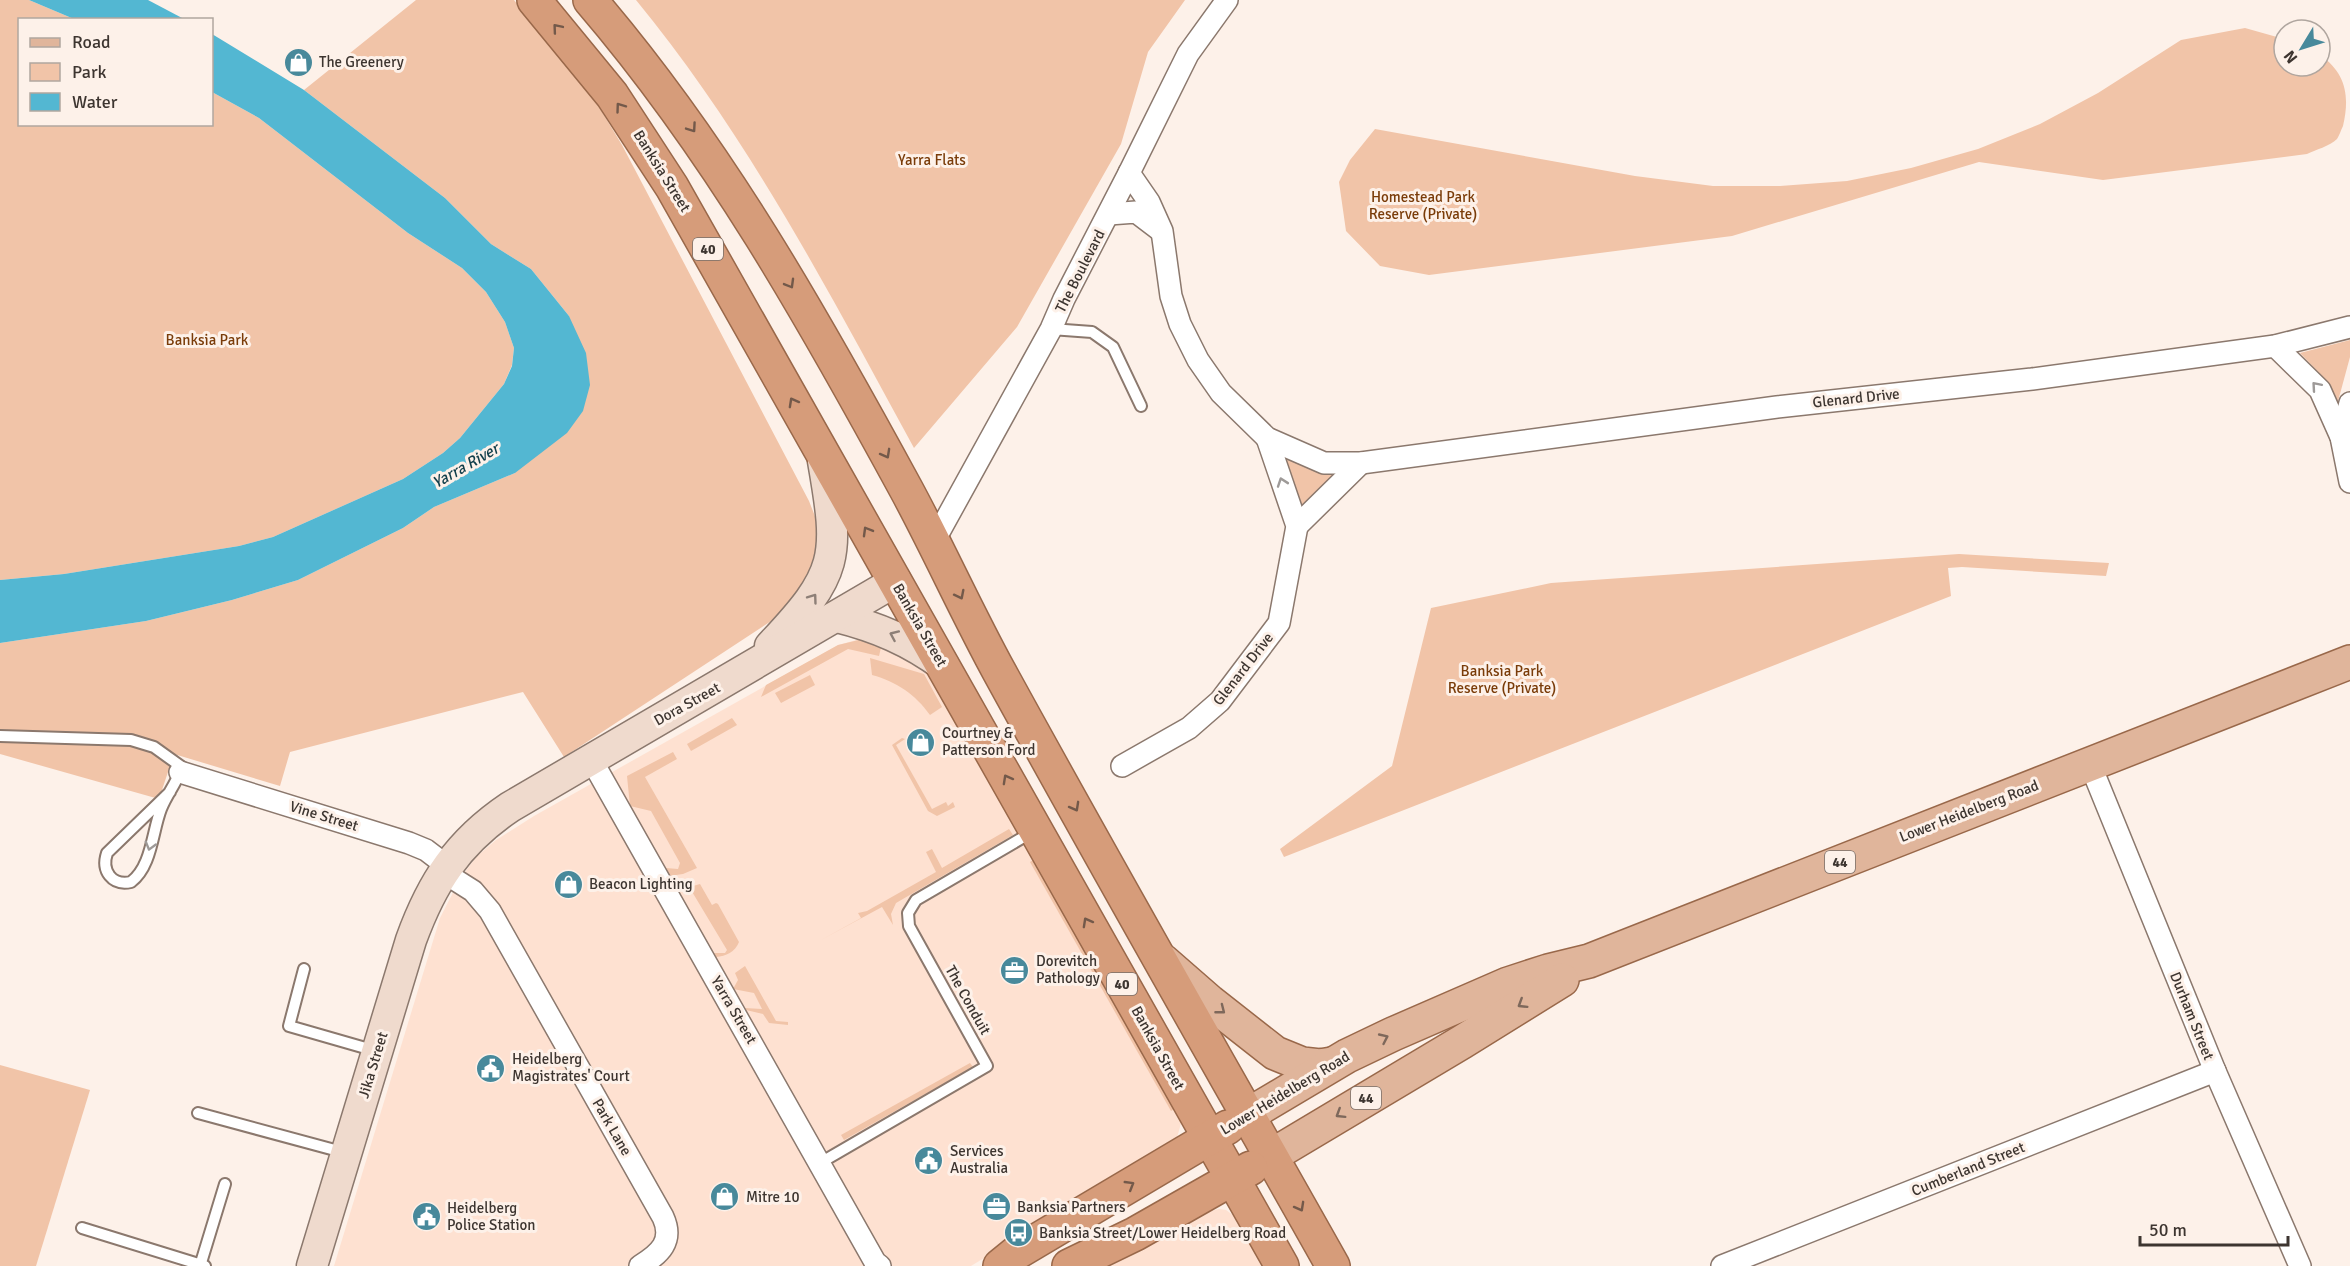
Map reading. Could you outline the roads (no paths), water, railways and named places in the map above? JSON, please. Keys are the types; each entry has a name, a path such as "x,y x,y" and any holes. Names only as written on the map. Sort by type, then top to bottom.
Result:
{"highway":[{"name":"Banksia Street","path":"534,0 596,75 650,151 690,217 1282,1266"},
{"path":"590,0 680,111 737,194 819,334 907,492 1000,672 1333,1266"},
{"name":"Dora Street","path":"896,581 933,543"},
{"name":"Lower Heidelberg Road","path":"1000,1266 1016,1253 1248,1115"},
{"name":"Lower Heidelberg Road","path":"1070,1266 1135,1234 1271,1156"}],"main road":[{"path":"745,672 809,603 818,591 829,568 834,541 834,524 822,453"},
{"name":"Dora Street","path":"445,869 466,842 498,815 591,759 745,672 896,581"},
{"path":"837,617 876,627 902,639 944,666"},
{"name":"Lower Heidelberg Road","path":"1248,1115 1332,1064 1385,1037 1509,984 1589,961 2350,662"},
{"name":"Jika Street","path":"312,1266 418,921 445,869"},
{"path":"1160,959 1275,1053 1302,1064 1320,1066 1332,1064"},
{"name":"Lower Heidelberg Road","path":"1271,1156 1462,1042 1589,961"}],"street":[{"name":"The Boulevard","path":"933,543 1051,329 1064,298 1130,173 1188,54 1227,0"},
{"name":"Glenard Drive","path":"1130,173 1149,202 1162,231 1171,296 1180,324 1193,351 1221,393 1267,438 1324,463 1361,463 1777,407 2032,379 2275,346 2350,327"},
{"path":"1109,214 1136,212 1162,231"},
{"path":"2275,346 2320,390 2340,437 2350,482"},
{"path":"2340,437 2350,403"},
{"name":"Glenard Drive","path":"1122,766 1189,728 1221,701 1279,623 1298,526 1267,438"},
{"path":"1298,526 1361,463"},
{"name":"Yarra Street","path":"591,759 877,1264"},
{"name":"Durham Street","path":"2090,764 2215,1071 2300,1266"},
{"name":"Vine Street","path":"188,774 409,843 426,850 445,869"},
{"name":"Park Lane","path":"445,869 473,891 490,911 663,1217 667,1229 665,1246 657,1255 640,1266"},
{"name":"Cumberland Street","path":"1722,1266 2215,1071"}],"lane":[{"path":"1051,329 1092,332 1113,347 1141,405"},
{"name":"Vine Street","path":"0,736 130,740 154,747 188,774"},
{"path":"170,792 160,811 142,871 131,882 118,883 112,879 105,867 106,853 188,774"},
{"name":"The Conduit","path":"820,1163 987,1066 909,926 908,913 916,900 1035,830"},
{"path":"304,969 289,1026 377,1052"},
{"path":"198,1113 346,1154"},
{"path":"81,1228 202,1265 225,1184"}],"water":[{"path":"29,0 148,0 182,18 72,18"},
{"name":"Yarra River","path":"213,35 304,90 445,198 491,244 531,269 569,316 586,353 590,385 583,411 567,433 515,473 434,507 403,528 298,580 232,600 146,621 0,643 0,580 64,574 239,546 273,537 403,479 443,453 460,438 504,384 512,366 514,348 505,322 486,292 462,268 408,233 259,118 213,93"}],"place":[{"name":"The Greenery","path":"298,62"},
{"name":"Courtney & Patterson Ford","path":"921,742"},
{"name":"Beacon Lighting","path":"568,884"},
{"name":"Dorevitch Pathology","path":"1015,970"},
{"name":"Heidelberg Magistrates' Court","path":"491,1068"},
{"name":"Services Australia","path":"929,1160"},
{"name":"Mitre 10","path":"725,1197"},
{"name":"Banksia Partners","path":"996,1207"},
{"name":"Heidelberg Police Station","path":"426,1217"},
{"name":"Banksia Street/Lower Heidelberg Road","path":"1018,1233"}],"park label":[{"name":"Yarra Flats","path":"932,160"},
{"name":"Homestead Park Reserve (Private)","path":"1423,206"},
{"name":"Banksia Park","path":"207,340"},
{"name":"Banksia Park Reserve (Private)","path":"1502,680"}]}
